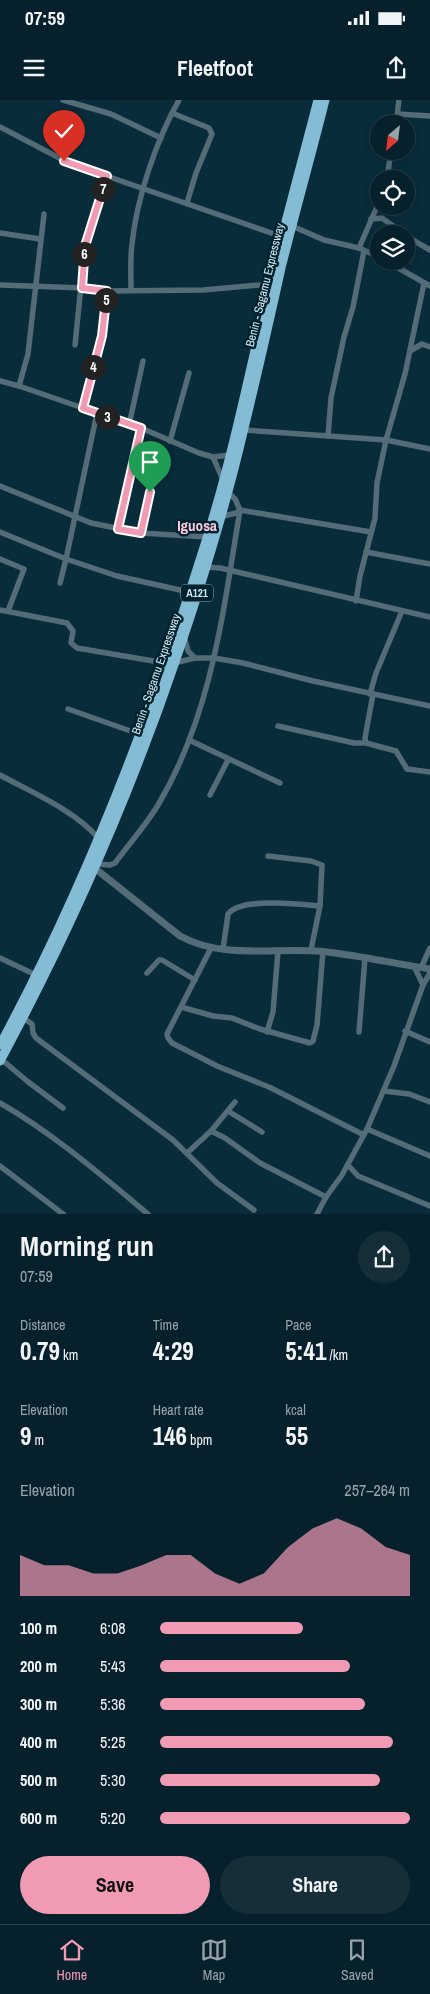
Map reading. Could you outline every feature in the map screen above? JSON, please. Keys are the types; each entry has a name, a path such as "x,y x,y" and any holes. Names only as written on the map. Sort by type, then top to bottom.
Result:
{"highway":[{"name":"A121","path":"0,1045 29,999 36,974 92,865 98,838 122,783 139,734 170,663 230,455 318,100"},
{"name":"Benin - Sagamu Expressway","path":"1,1060 23,1018 29,999 92,865 147,738 170,663 184,634 206,566 244,430 292,226 325,100"}],"street":[{"path":"63,100 111,114 162,138"},
{"path":"131,290 132,244 143,189 172,113 179,100"},
{"path":"399,100 398,114 430,116"},
{"path":"172,113 209,128 212,134 196,173 187,203"},
{"path":"0,128 64,161 283,237"},
{"path":"75,345 85,246 107,176"},
{"path":"20,386 28,354 44,214"},
{"path":"328,436 331,398 344,337 353,307 362,250 374,215"},
{"path":"372,219 382,218 391,225"},
{"path":"292,226 324,240 370,253"},
{"path":"0,233 40,239"},
{"path":"415,241 430,250"},
{"path":"402,270 430,286"},
{"path":"356,601 375,518 376,483 410,351 424,283"},
{"path":"0,285 82,288 107,291 203,290 271,284"},
{"path":"83,408 102,336 107,291"},
{"path":"410,351 422,344 430,347"},
{"path":"129,424 143,361"},
{"path":"170,441 189,373"},
{"path":"0,381 20,386 141,428 213,457 230,455"},
{"path":"60,583 97,414"},
{"path":"238,422 244,430 386,440 430,449"},
{"path":"118,529 141,428"},
{"path":"213,457 223,480"},
{"path":"0,486 91,523 141,533 207,537"},
{"path":"92,865 113,864 157,807 171,782 201,710 222,628 240,510 235,499 227,491"},
{"path":"141,533 150,492"},
{"path":"220,518 232,515 240,510 371,532"},
{"path":"0,532 66,559 117,576 189,592"},
{"path":"366,552 430,564"},
{"path":"0,559 24,569 8,611"},
{"path":"206,566 430,617"},
{"path":"0,610 67,623 73,631 71,643 77,648 170,663 195,658 214,658 430,706"},
{"path":"366,743 365,738 376,673 402,611"},
{"path":"184,634 188,651 195,658"},
{"path":"68,709 139,734"},
{"path":"278,726 354,743 366,743 396,752 407,769 430,772"},
{"path":"189,740 280,783"},
{"path":"210,795 228,760"},
{"path":"0,775 88,826 98,838"},
{"path":"268,856 311,861 322,865 320,906 311,950"},
{"path":"92,865 180,936 195,944 222,949 323,951 430,969"},
{"path":"222,949 228,914 238,908 259,902 320,906"},
{"path":"211,948 167,1034 172,1043 217,1066 268,1087 364,1135"},
{"path":"423,985 418,967 430,948"},
{"path":"267,1032 273,1012 278,951"},
{"path":"181,1007 213,1016 232,1018 267,1032 308,1043 312,1041 317,1025 323,951"},
{"path":"0,958 36,974"},
{"path":"359,1032 365,958"},
{"path":"147,973 159,960 162,960 195,980"},
{"path":"318,1214 326,1197 348,1165 368,1128 384,1091 423,985 430,973"},
{"path":"23,1018 32,1024 33,1033 36,1038 187,1153 217,1183 254,1210"},
{"path":"405,1031 430,1042"},
{"path":"1,1060 27,1082 64,1108"},
{"path":"384,1091 409,1094 430,1102"},
{"path":"187,1153 211,1131 236,1102"},
{"path":"0,1103 19,1114 89,1165 148,1214"},
{"path":"228,1111 262,1132"},
{"path":"368,1128 430,1156"},
{"path":"211,1131 260,1163 326,1197"},
{"path":"348,1165 358,1176 430,1206"},
{"path":"0,1166 63,1214"}],"district":[{"name":"Iguosa","path":"197,526"}],"route":[{"path":"64,161 107,176 88,233 84,255 82,288 107,291 102,336 83,408 141,428 118,529 141,533 150,492"}]}
